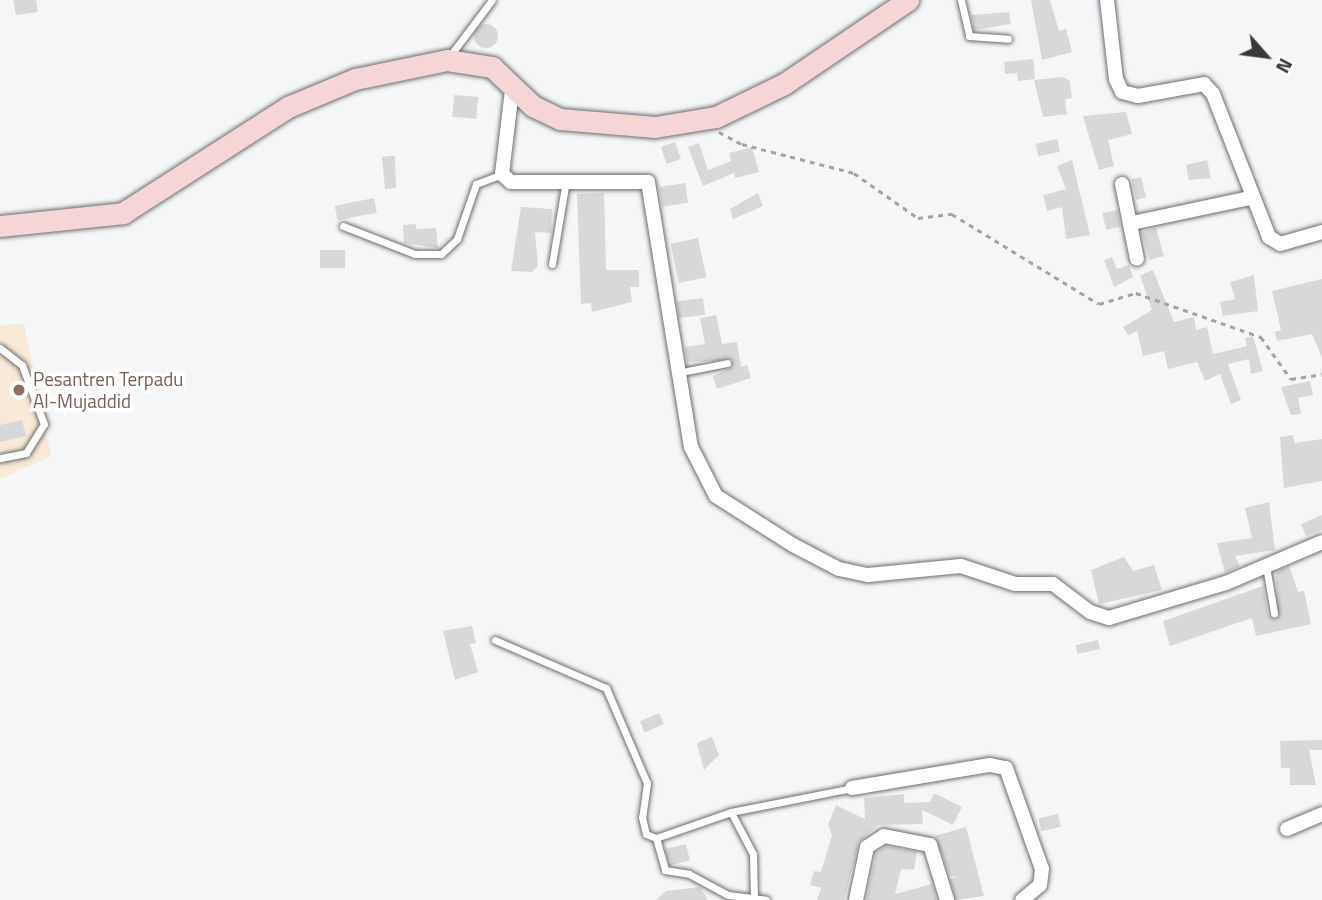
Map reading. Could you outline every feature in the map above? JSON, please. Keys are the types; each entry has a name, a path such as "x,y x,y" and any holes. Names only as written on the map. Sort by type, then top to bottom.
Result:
{"street":[{"path":"0,226 122,213 288,107 355,79 447,60 486,64 512,90 547,115 580,123 656,127 705,120 784,84 908,0"},
{"path":"1107,0 1117,85 1138,96 1195,83 1209,88 1250,198 1274,242 1322,232"},
{"path":"512,90 502,174 517,186 648,181 676,373 691,447 716,496 839,569 880,575 970,567 1015,584 1061,587 1090,612 1109,618 1208,590 1322,542"},
{"path":"1122,184 1132,223 1137,259"},
{"path":"1132,223 1250,198"},
{"path":"852,788 990,765 1006,768 1042,869 1040,885 1022,900"},
{"path":"1287,829 1322,814"},
{"path":"856,900 867,847 884,836 930,845 947,900"}],"lane":[{"path":"447,60 492,0"},
{"path":"961,0 969,36 1008,39"},
{"path":"343,226 408,252 441,254 457,239 475,184 502,174"},
{"path":"552,264 565,186"},
{"path":"0,348 22,365 44,424 26,453 0,458"},
{"path":"676,373 727,363"},
{"path":"1266,565 1274,613"},
{"path":"495,640 606,688 647,783 642,817 646,834 656,838 731,812 852,788"},
{"path":"731,812 753,854 754,899"},
{"path":"656,838 665,870 754,899 766,900"}],"path":[{"path":"705,120 732,140 864,178 885,200 918,218 952,214 1099,304 1136,293 1261,337 1291,379 1322,373"}],"shaded area":[{"name":"Pesantren Terpadu Al-Mujaddid","path":"24,324 51,456 0,479 0,325"}],"building":[{"path":"13,0 36,0 38,12 16,15"},
{"path":"1031,0 1050,0 1059,31 1066,29 1072,52 1042,60"},
{"path":"1009,12 1011,24 974,30 971,15"},
{"path":"486,24 495,27 498,36 495,45 486,48 477,45 474,36 477,27"},
{"path":"1033,59 1035,79 1018,81 1017,73 1005,74 1004,62"},
{"path":"1063,77 1070,81 1072,98 1065,99 1067,114 1043,117 1034,80"},
{"path":"454,95 478,97 476,119 452,117"},
{"path":"1126,112 1132,134 1108,140 1114,166 1099,170 1083,116"},
{"path":"1057,139 1060,152 1038,157 1036,144"},
{"path":"675,142 681,159 667,164 661,147"},
{"path":"699,143 708,170 731,161 729,153 752,147 759,172 735,178 734,173 703,186 688,147"},
{"path":"395,156 396,188 385,189 382,157"},
{"path":"1072,160 1090,235 1066,239 1062,207 1047,211 1043,195 1066,189 1057,166"},
{"path":"1207,160 1211,178 1189,180 1186,165"},
{"path":"1141,177 1146,197 1136,200 1131,179"},
{"path":"685,183 688,203 662,207 659,187"},
{"path":"604,193 606,270 639,270 639,287 630,287 632,302 592,312 591,303 581,304 577,194"},
{"path":"758,193 763,206 733,219 730,209"},
{"path":"374,198 377,213 338,220 335,206"},
{"path":"521,207 552,209 551,233 535,232 538,266 532,272 511,271"},
{"path":"1117,210 1121,227 1106,230 1102,213"},
{"path":"416,224 416,229 436,228 438,248 404,243 403,225"},
{"path":"1156,228 1164,256 1150,260 1142,232"},
{"path":"698,238 706,277 679,283 671,244"},
{"path":"320,250 345,250 345,268 320,268"},
{"path":"1112,257 1117,269 1129,265 1133,277 1114,287 1104,260"},
{"path":"1153,270 1174,322 1194,317 1196,330 1207,327 1213,354 1247,346 1245,338 1253,336 1263,371 1251,374 1249,359 1228,364 1241,400 1231,404 1220,374 1205,381 1197,362 1168,369 1164,351 1143,356 1137,331 1128,335 1123,327 1152,310 1140,275"},
{"path":"1254,275 1258,311 1223,316 1220,302 1235,299 1230,282"},
{"path":"1322,279 1322,358 1312,334 1277,341 1275,332 1281,330 1272,291"},
{"path":"703,298 705,315 679,318 677,301"},
{"path":"716,315 722,344 737,342 741,367 747,365 751,378 717,389 713,376 730,368 732,360 687,362 685,347 705,344 700,318"},
{"path":"1310,381 1313,395 1298,398 1301,414 1291,415 1281,387"},
{"path":"22,420 26,436 0,442 0,425"},
{"path":"1293,435 1295,443 1322,439 1322,481 1284,488 1280,437"},
{"path":"1269,502 1275,550 1235,556 1240,566 1225,573 1217,543 1252,538 1245,508"},
{"path":"1322,515 1322,530 1306,536 1301,524"},
{"path":"1124,557 1133,571 1154,565 1162,590 1099,604 1091,570"},
{"path":"1289,566 1298,592 1304,591 1311,624 1256,636 1252,618 1170,646 1163,621 1263,586 1268,615 1277,618 1276,572"},
{"path":"472,626 476,643 470,644 478,672 455,680 443,631"},
{"path":"1098,640 1100,649 1078,654 1076,645"},
{"path":"659,713 664,724 645,733 640,722"},
{"path":"712,737 719,755 704,770 697,743"},
{"path":"1322,740 1322,750 1309,750 1316,785 1290,785 1290,768 1281,768 1280,741"},
{"path":"934,793 962,807 953,825 922,810 923,824 878,825 859,842 844,900 817,900 821,888 810,885 814,871 821,872 832,835 828,824 836,805 865,819 864,798 904,794 904,803 930,802"},
{"path":"1058,814 1061,827 1041,831 1039,818"},
{"path":"966,827 984,896 956,900 950,879 958,877 950,876 935,836"},
{"path":"686,844 690,861 669,865 666,849"},
{"path":"886,846 917,852 914,870 901,869 895,894 932,884 937,900 866,900 876,853"},
{"path":"700,887 708,900 656,900 666,891"}],"place":[{"name":"Pesantren Terpadu Al-Mujaddid","path":"19,390"}]}
